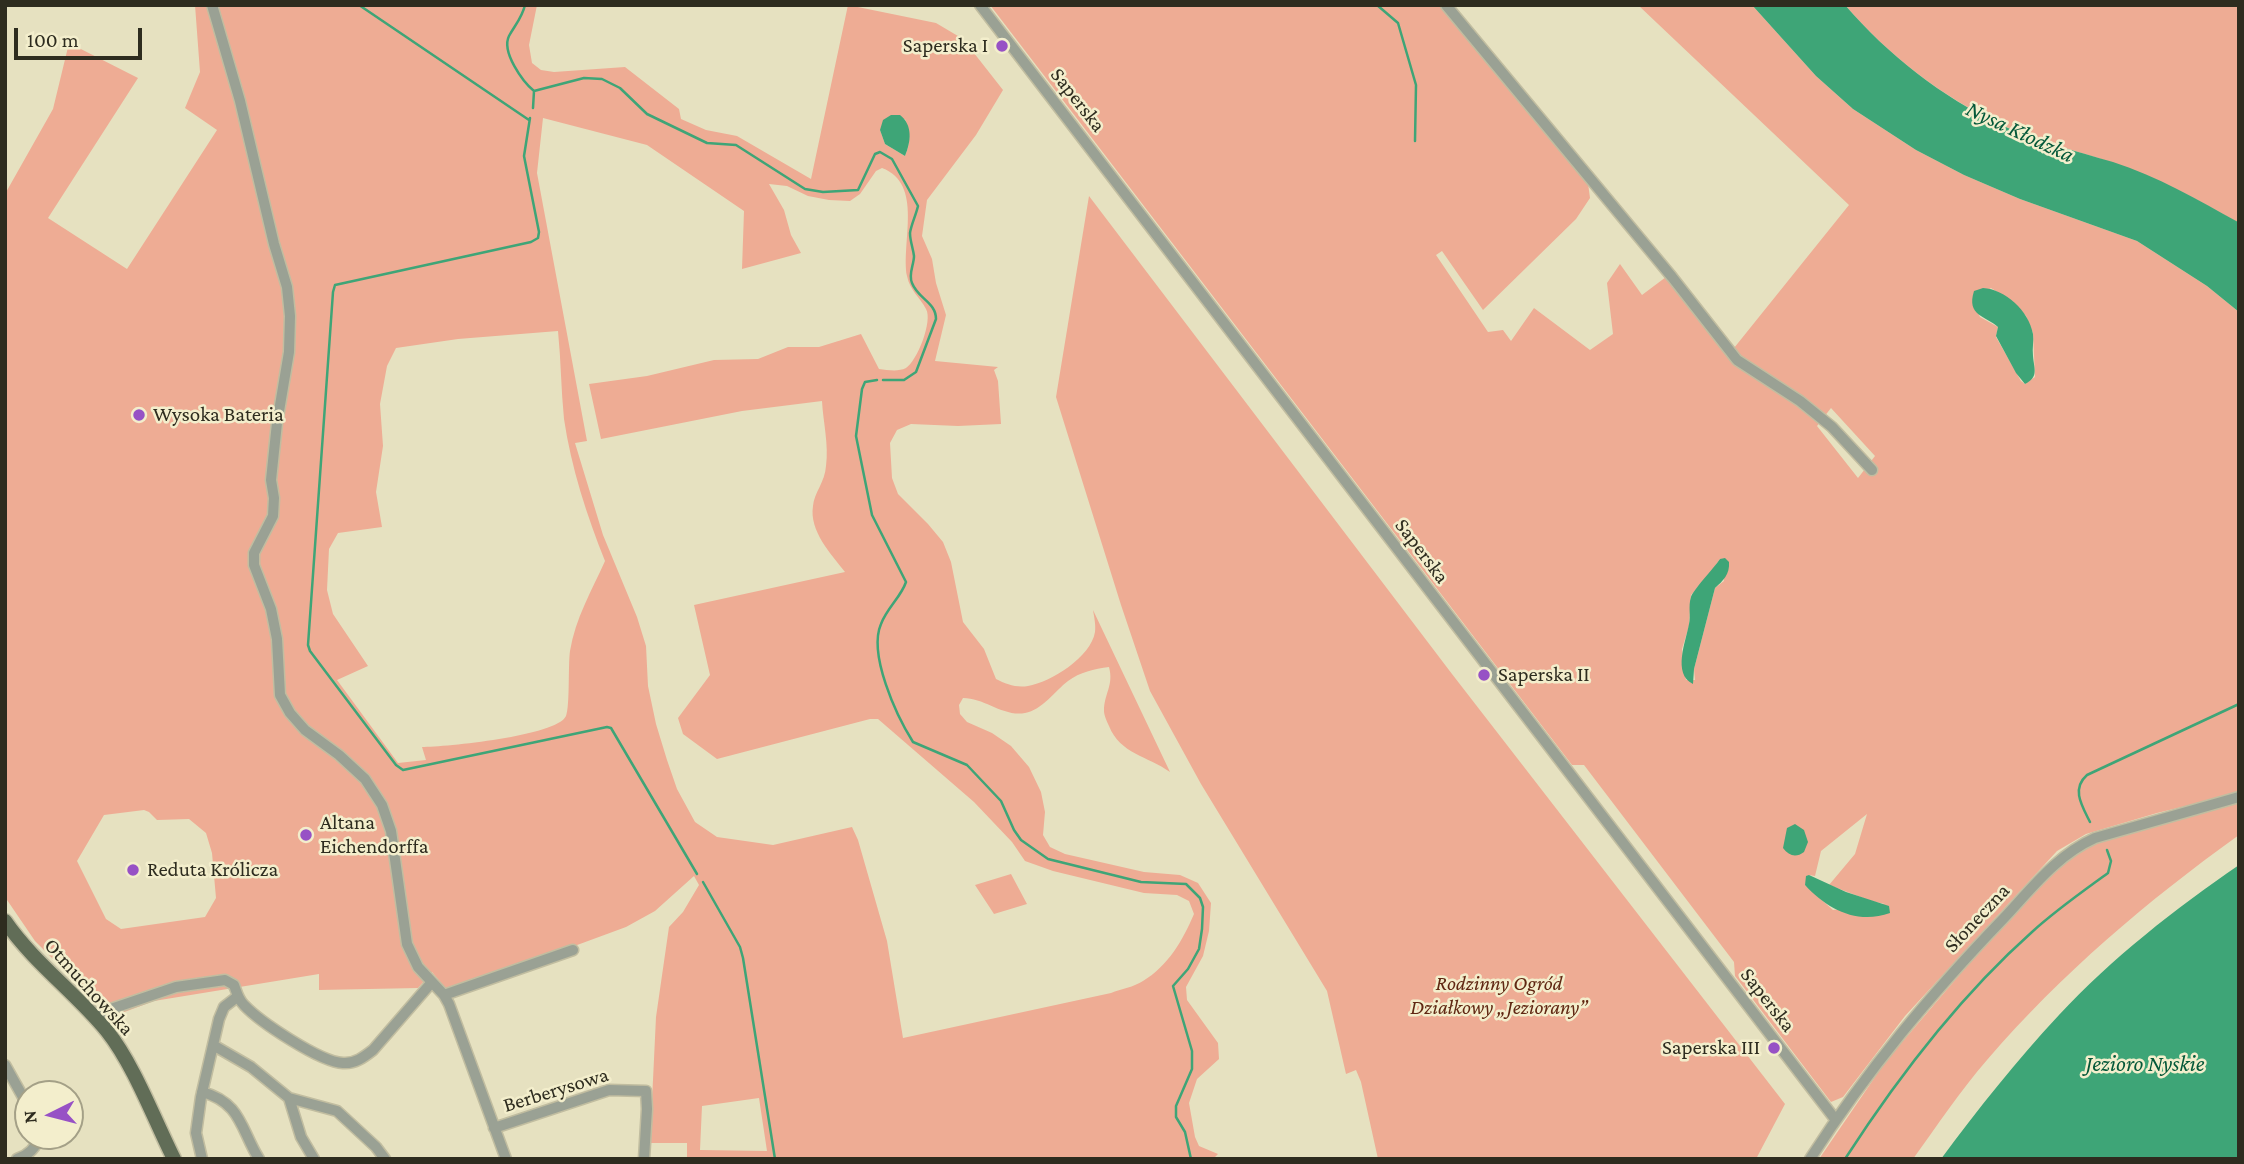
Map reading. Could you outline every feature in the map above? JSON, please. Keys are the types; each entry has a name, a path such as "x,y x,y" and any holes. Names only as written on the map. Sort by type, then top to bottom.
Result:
{"main road":[{"name":"Otmuchowska","path":"5,921 34,957 95,1017 118,1048 174,1159"}],"street":[{"name":"Berberysowa","path":"212,5 240,101 265,209 287,287 290,316 289,352 271,480 273,516 254,553 254,565 271,609 277,639 280,695 304,730 339,755 365,779 382,805 391,831 407,944 418,967 444,995 506,1159"},
{"name":"Saperska","path":"980,5 1835,1119"},
{"path":"1446,5 1672,276 1737,360 1800,401 1832,427 1872,470"},
{"name":"Słoneczna","path":"1810,1159 1835,1119 1897,1035 2051,867 2077,846 2118,830 2239,797"},
{"path":"444,995 573,950"},
{"path":"95,1017 102,1012 176,987 217,980 230,981 237,997 256,1015 316,1055 336,1062 350,1063 362,1059 373,1050 432,982"},
{"path":"202,1159 196,1133 202,1092 224,1007 237,997"},
{"path":"213,1045 251,1067 289,1098 337,1111 376,1147 384,1159"},
{"path":"5,1065 14,1081"},
{"name":"Berberysowa","path":"494,1128 609,1090 646,1091 644,1159"},
{"path":"202,1092 229,1104 259,1159"},
{"path":"289,1098 301,1136 314,1159"},
{"path":"17,1159 32,1150"}],"green space":[{"path":"195,5 537,5 529,45 532,63 541,70 554,72 625,67 679,109 681,119 706,130 737,136 811,179 848,5 936,23 963,39 1003,90 976,135 927,200 922,236 932,259 946,315 935,361 998,367 994,370 998,381 1001,424 911,424 897,430 890,443 892,478 898,494 943,542 951,562 963,622 984,649 996,679 1011,685 1028,686 1069,667 1092,641 1095,629 1093,610 1170,772 1127,749 1114,735 1104,711 1110,685 1109,667 1087,671 1073,678 1043,704 1025,713 1017,714 963,698 959,705 960,714 967,722 992,733 1011,746 1029,767 1041,792 1045,812 1043,835 1050,847 1065,854 1144,872 1180,875 1198,883 1211,903 1209,931 1203,956 1186,987 1187,1000 1218,1043 1219,1059 1197,1079 1189,1103 1195,1137 1199,1146 1218,1154 1213,1159 687,1159 687,1143 650,1143 656,1017 669,927 683,912 699,885 694,876 655,911 626,927 447,990 432,972 418,988 319,990 319,974 154,1001 111,1017 35,941 5,897 5,194 53,109 69,43 138,78 48,218 127,269 217,130 185,108 200,72","holes":["543,118 647,145 744,211 742,269 801,253 791,235 784,210 769,184 787,186 808,196 850,201 860,194 876,171 882,168 895,176 903,187 907,200 907,276 928,315 923,340 915,358 906,368 879,369 861,334 819,347 788,347 758,359 714,360 647,376 589,384 601,439 742,411 822,401 827,458 824,477 814,501 814,524 822,542 845,572 694,605 710,675 678,718 683,734 717,759 878,719 974,802 1012,842 1025,861 1053,871 1144,893 1177,895 1189,901 1194,914 1185,933 1174,952 1152,975 1136,985 1111,993 903,1038 887,941 852,827 773,845 717,837 695,822 677,789 667,760 648,686 646,646 603,535 575,443 587,441 537,173","905,119 909,138 905,156 885,144 880,130","558,331 567,437 580,491 605,561 584,605 572,639 566,716 558,723 523,735 422,747 426,760 398,763 337,680 368,666 333,614 327,590 329,549 338,533 382,527 376,492 383,446 380,404 387,366 396,348 458,339","144,810 157,820 189,819 206,833 212,853 216,898 205,917 121,929 106,919 77,861 104,815","759,1098 767,1151 700,1150 702,1106"]},
{"path":"990,5 1439,5 1588,183 1590,198 1576,219 1483,310 1442,251 1436,255 1488,332 1503,330 1511,341 1534,308 1590,350 1613,334 1607,283 1620,264 1642,295 1666,277 1725,352 1734,348 1849,205 1638,5 1752,5 1816,76 1853,109 1916,150 1964,175 2020,199 2137,241 2207,286 2239,312 2239,793 2086,834 2057,851 1905,1016 1843,1097 1831,1102 1735,976 1734,962 1584,765 1572,765","holes":["1991,288 2013,302 2026,316 2033,333 2035,377 2025,384 2021,381 1996,337 1998,327 1980,317 1973,302","1831,408 1875,456 1858,478 1817,426","1720,559 1724,581 1715,588 1694,669 1695,680 1686,680 1682,649 1689,626 1691,595","1867,814 1855,854 1829,885 1885,904 1833,910 1805,885 1809,875 1815,876 1821,851"]},
{"path":"1845,5 2239,5 2239,223 2145,175 2029,136 1980,114 1937,88 1898,58"},
{"name":"Rodzinny Ogród Działkowy „Jeziorany”","path":"1089,196 1452,674 1785,1104 1756,1159 1378,1159 1361,1082 1356,1070 1346,1074 1327,991 1201,784 1150,691 1056,397"},
{"path":"2239,800 2239,835 2171,886 2075,968 2015,1028 1977,1072 1913,1159 1819,1159 1886,1061 1990,939 2055,869 2078,850 2097,842"},
{"path":"1011,874 1027,904 994,914 975,885"}],"water":[{"path":"1752,5 1845,5 1898,58 1937,88 1979,114 2028,136 2145,174 2238,222 2239,312 2207,286 2137,241 2020,199 1964,175 1916,150 1853,109 1816,76"},
{"path":"891,115 900,115 909,129 909,145 905,156 885,144 880,130 883,120"},
{"path":"1983,288 2000,292 2015,303 2031,325 2035,372 2025,384 1996,336 1998,327 1978,314 1973,306 1974,291"},
{"path":"1725,558 1729,562 1727,574 1715,588 1694,669 1693,684 1683,673 1682,665 1690,621 1691,597 1720,559"},
{"path":"1795,824 1804,830 1808,842 1804,852 1795,855 1783,848 1787,828"},
{"name":"Jezioro Nyskie","path":"2239,865 2239,1159 1941,1159 2013,1067 2079,994 2145,935"},
{"path":"1806,876 1846,892 1889,906 1890,913 1854,916 1833,908 1805,885"}],"waterway":[{"path":"359,5 529,120"},
{"path":"525,5 507,43 510,58 524,81 534,91 584,78 602,79 620,88 647,114 707,143 736,145 805,189 823,192 858,190 875,154 880,152 892,159 918,206 910,233 914,256 911,280 933,308 936,319 916,372 904,380 883,380"},
{"path":"1377,5 1398,23 1416,85 1415,141"},
{"path":"533,108 534,91"},
{"path":"530,118 524,156 538,238 531,242 335,285 308,645 396,765 403,770 611,728 697,874"},
{"path":"877,380 865,382 862,389 856,436 872,515 906,582 884,618 878,637 881,667 892,701 913,742 967,765 1001,801 1021,840 1048,859 1141,882 1186,884 1200,898 1203,907 1199,949 1188,969 1173,986 1192,1051 1192,1069 1176,1106 1176,1117 1185,1132 1191,1159"},
{"path":"2090,822 2081,804 2079,792 2082,780 2087,775 2239,704"},
{"path":"1845,1159 1908,1068 1979,983 2041,924 2108,873 2111,861 2107,850"},
{"path":"703,882 740,947 743,958 775,1159"}],"place":[{"name":"Saperska I","path":"1002,46"},
{"name":"Wysoka Bateria","path":"139,415"},
{"name":"Saperska II","path":"1484,675"},
{"name":"Altana Eichendorffa","path":"306,835"},
{"name":"Reduta Królicza","path":"133,870"},
{"name":"Saperska III","path":"1774,1048"}],"water label":[{"name":"Nysa Kłodzka","path":"2020,132"}]}
